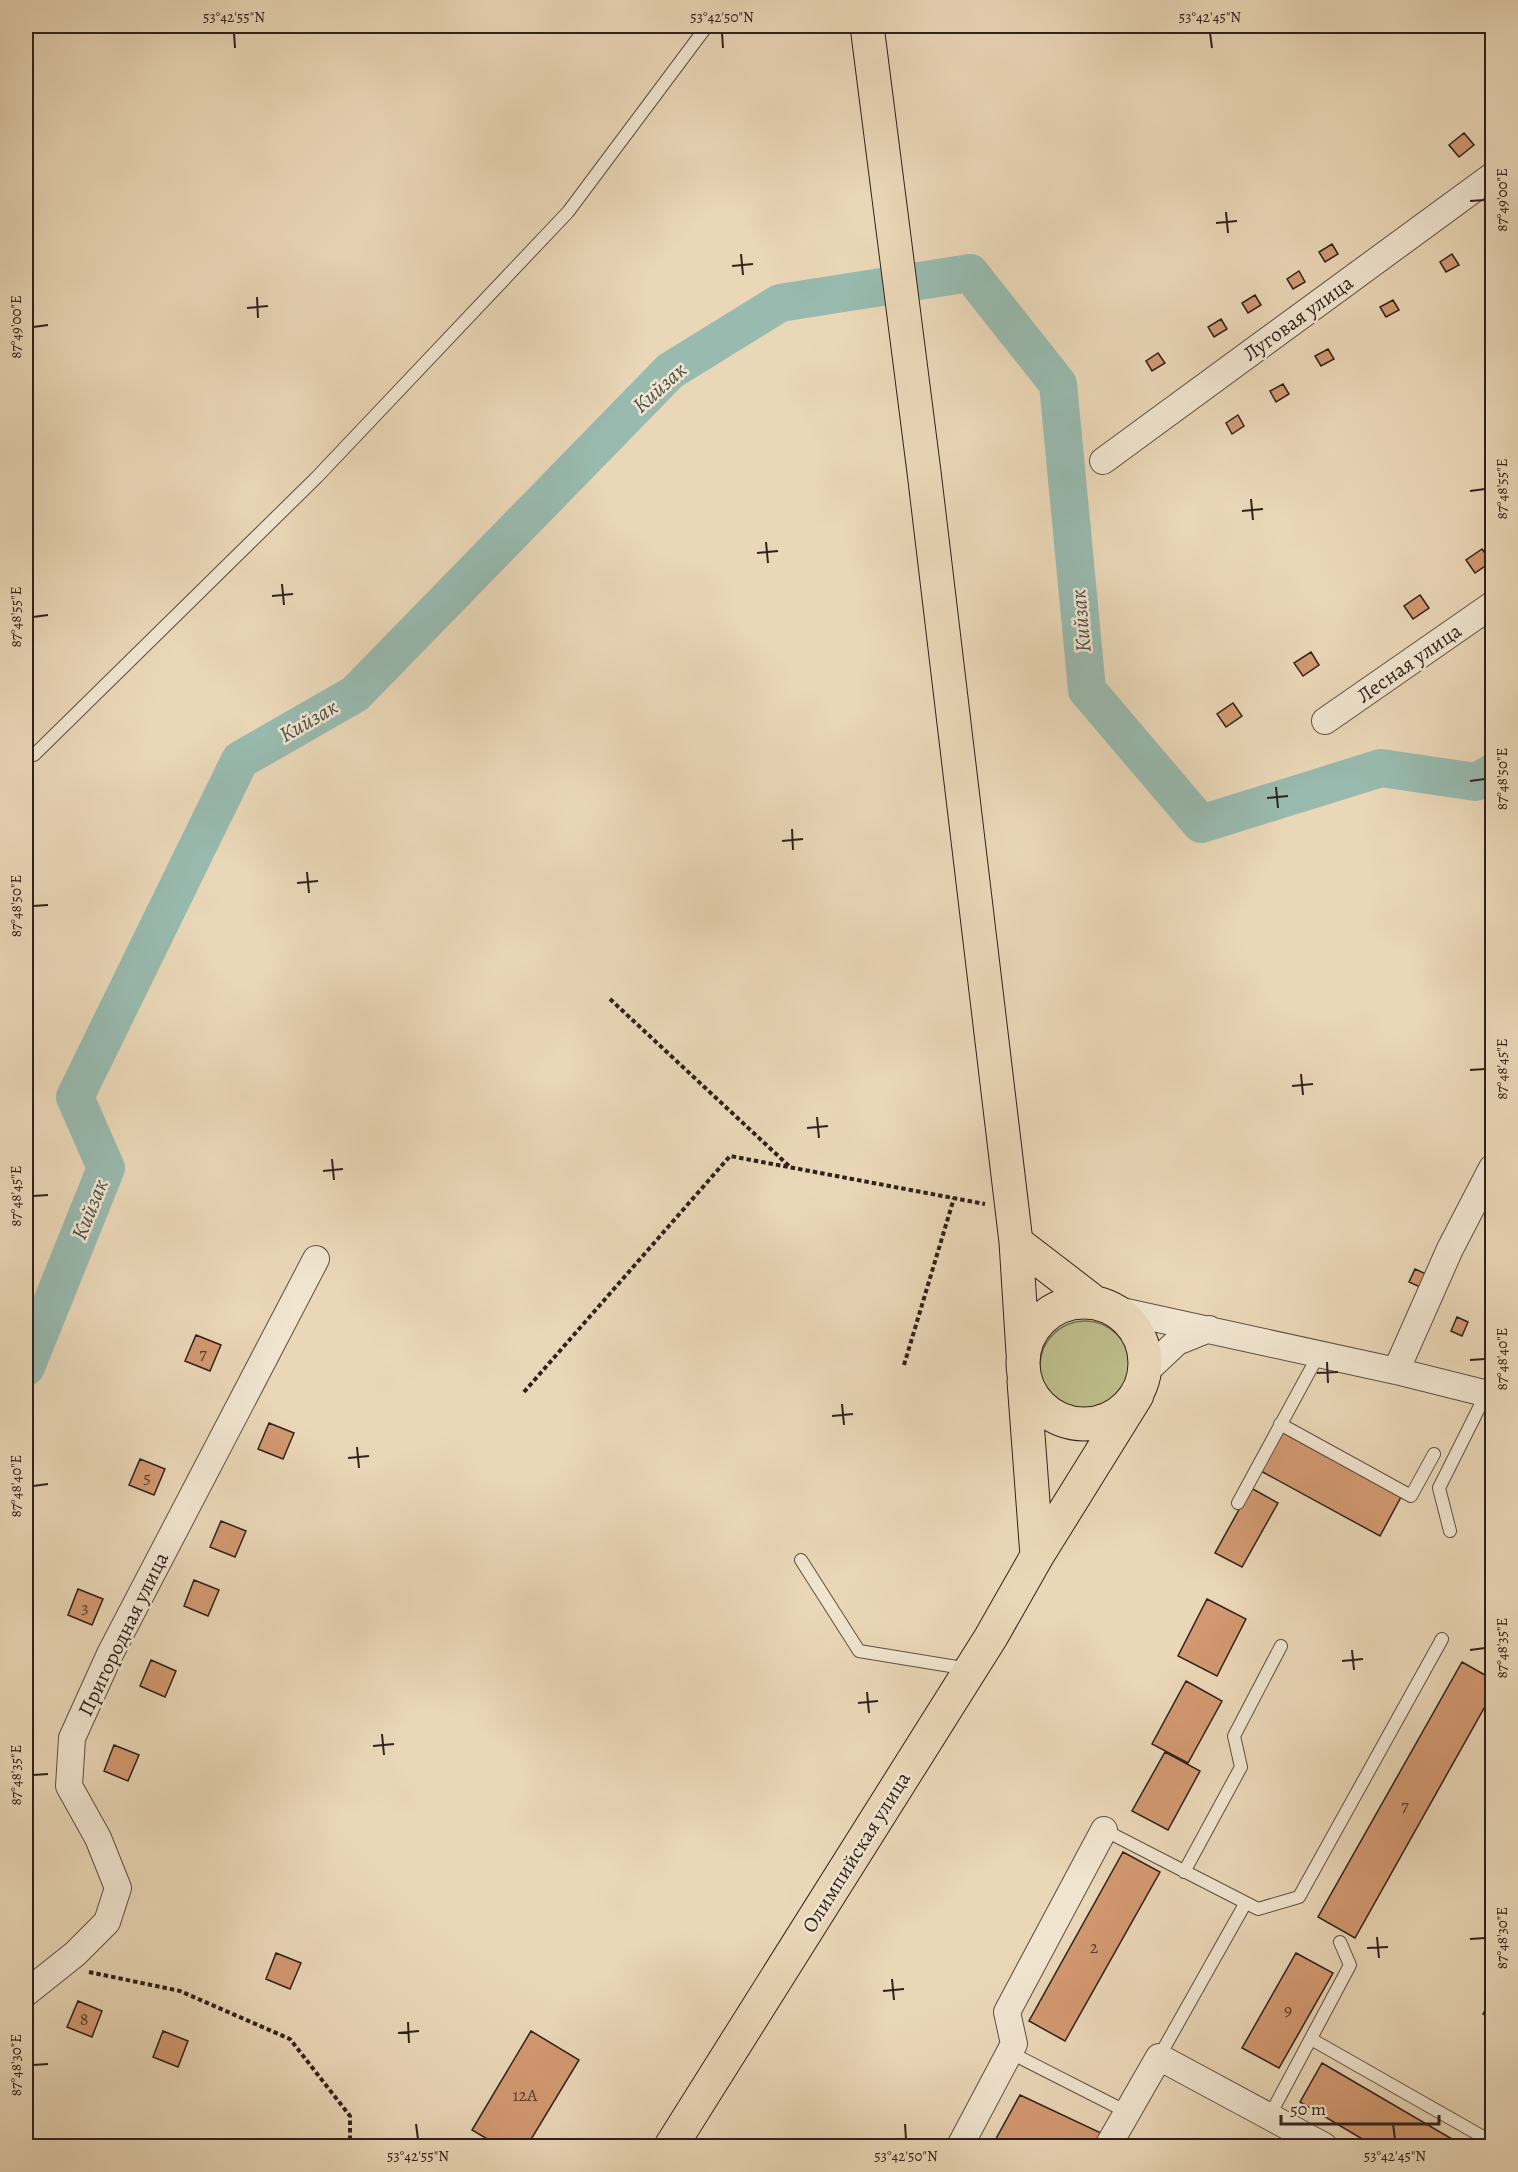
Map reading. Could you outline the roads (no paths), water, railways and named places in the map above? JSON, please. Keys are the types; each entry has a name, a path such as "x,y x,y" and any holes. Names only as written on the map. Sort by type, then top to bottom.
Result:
{"main road":[{"path":"867,26 924,472 1017,1242 1037,1556"},
{"path":"1017,1242 1134,1326 1144,1348 1141,1384 1121,1413 1099,1423 1075,1424 1052,1416 1035,1399 1024,1365 1032,1330 1048,1313 1070,1303 1105,1306"},
{"name":"Олимпийская улица","path":"671,2146 970,1669 1141,1384"}],"street":[{"name":"Луговая улица","path":"1102,461 1492,176"},
{"name":"Лесная улица","path":"1325,721 1492,605"},
{"path":"1396,1371 1450,1249 1492,1168"},
{"name":"Пригородная улица","path":"26,1993 60,1966 107,1922 118,1888 98,1838 69,1786 72,1738 110,1654 316,1259"},
{"path":"1105,1306 1489,1394"},
{"path":"1141,1384 1177,1342 1209,1329"},
{"path":"960,2146 1014,2044 1007,2012 1104,1830"},
{"path":"1108,2146 1159,2057 1324,2146"}],"lane":[{"path":"34,755 317,477 568,212 707,26"},
{"path":"1238,1503 1319,1354"},
{"path":"1450,1531 1439,1488 1489,1394"},
{"path":"1280,1424 1412,1496 1434,1454"},
{"path":"801,1560 859,1651 970,1669"},
{"path":"1104,1830 1258,1909 1299,1897 1442,1639"},
{"path":"1184,1872 1242,1767 1234,1736 1281,1646"},
{"path":"1159,2057 1245,1904"},
{"path":"1269,2117 1350,1965 1340,1942"},
{"path":"1311,2038 1492,2142"},
{"path":"1009,2052 1127,2112"}],"waterway":[{"name":"Кийзак","path":"26,1367 106,1168 75,1097 240,760 355,694 670,371 780,303 970,273 1058,384 1087,690 1201,824 1381,768 1476,782 1492,773"}]}
